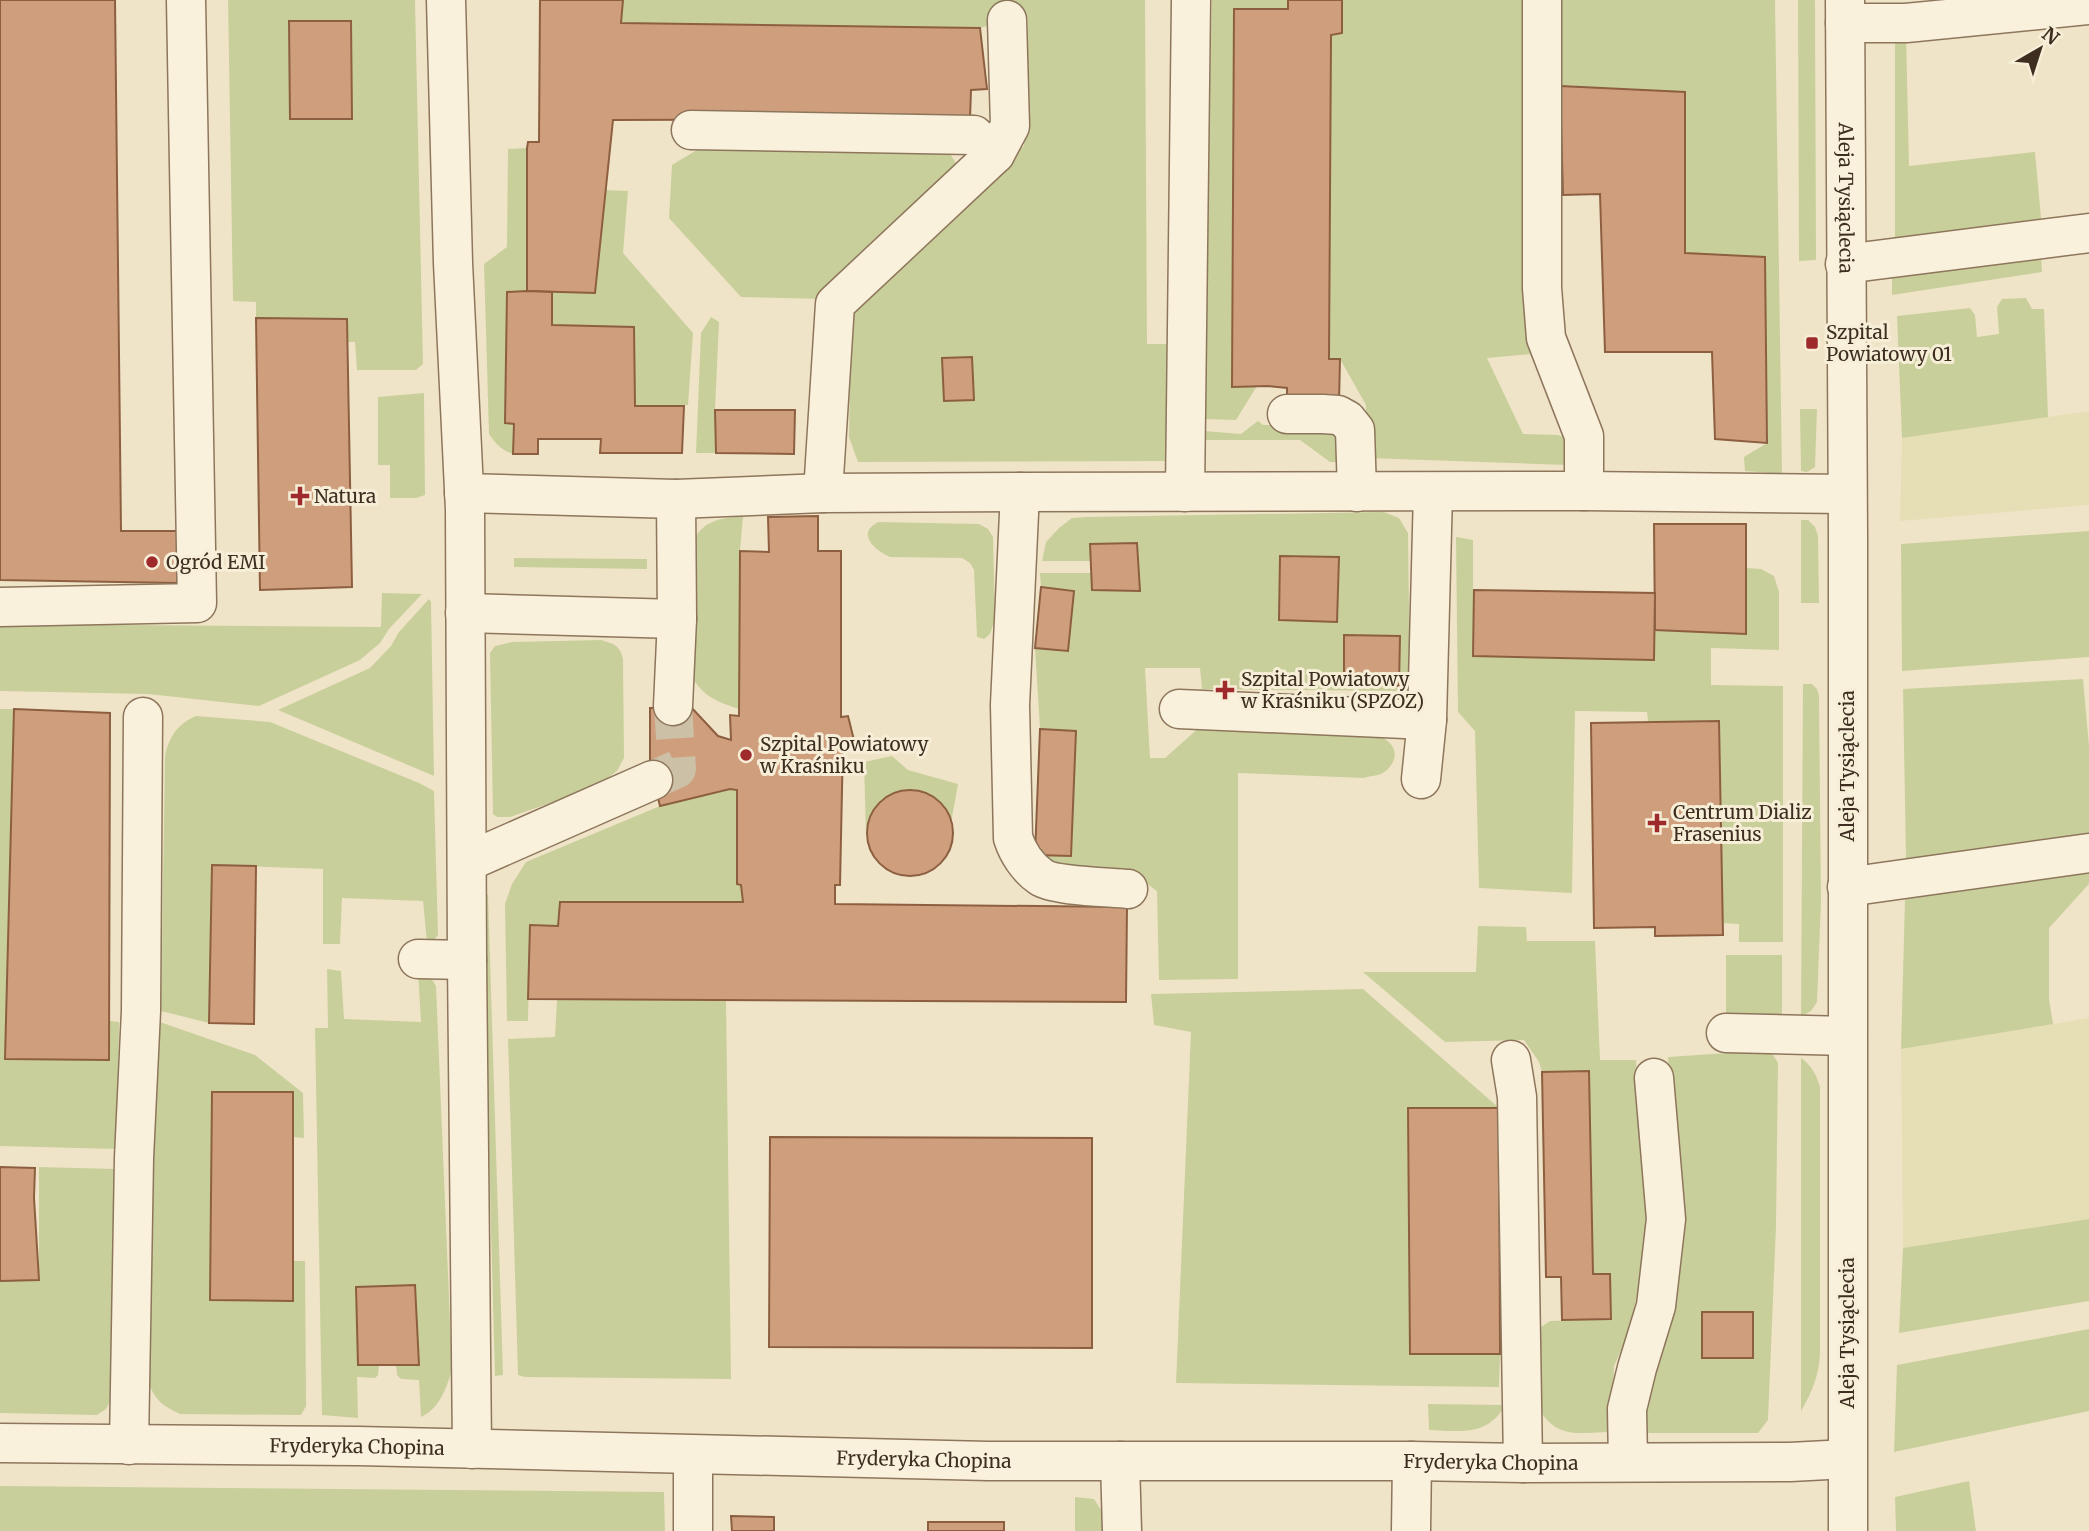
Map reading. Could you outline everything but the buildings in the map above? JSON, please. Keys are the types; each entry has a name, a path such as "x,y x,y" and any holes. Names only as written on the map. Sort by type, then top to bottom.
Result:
{"street":[{"path":"0,607 197,603 186,0"},
{"path":"446,0 453,263 464,493 472,1449"},
{"path":"1185,492 1191,0"},
{"path":"1542,0 1542,288 1546,338 1584,436 1584,491"},
{"path":"1845,11 1906,23 2089,5"},
{"name":"Aleja Tysiąclecia","path":"1845,11 1848,1531"},
{"path":"823,494 835,304 995,154 1010,126 1007,20"},
{"path":"691,130 974,135 995,154"},
{"path":"1845,264 2089,233"},
{"path":"1287,414 1338,415 1347,420 1355,430 1357,492"},
{"path":"464,493 677,499 1020,492 1584,491 1847,494"},
{"path":"1020,492 1010,705 1013,838 1018,852 1042,878 1058,883 1128,889"},
{"path":"1421,779 1427,720 1433,492"},
{"path":"673,706 677,619 677,499"},
{"path":"465,613 677,619"},
{"path":"1179,709 1427,720"},
{"path":"130,1445 134,1157 141,1011 143,717"},
{"path":"467,862 653,780"},
{"path":"1847,887 2089,853"},
{"path":"418,959 467,960"},
{"path":"1726,1033 1847,1036"},
{"path":"1511,1060 1517,1097 1523,1462"},
{"path":"1628,1461 1627,1409 1656,1306 1666,1219 1654,1078"},
{"name":"Fryderyka Chopina","path":"0,1443 472,1449 957,1460 1790,1462 1847,1459"},
{"path":"693,1455 693,1531"},
{"path":"1120,1461 1122,1531"},
{"path":"1411,1531 1412,1461"}],"shaded area":[{"path":"2089,411 2089,505 1900,521 1902,438"},
{"path":"2089,1018 2089,1219 1903,1248 1901,1049"}],"green space":[{"path":"228,0 415,0 423,364 416,370 357,370 355,342 256,318 256,302 233,301"},
{"path":"623,0 1145,0 1147,344 1174,344 1172,461 858,462 849,437 851,307 1024,146 1028,19 1007,20 980,28 621,23"},
{"path":"1212,0 1288,0 1288,9 1234,10 1232,387 1257,386 1236,420 1202,419"},
{"path":"1342,0 1524,0 1525,326 1532,354 1487,358 1523,434 1558,435 1566,438 1565,465 1367,458 1366,405 1340,359 1329,359 1331,35 1342,33"},
{"path":"1561,0 1775,0 1782,474 1745,471 1744,457 1767,443 1765,257 1685,253 1685,93 1560,86"},
{"path":"1798,0 1815,0 1816,260 1799,261"},
{"path":"1895,33 1906,33 1909,166 2035,152 2042,229 1895,244"},
{"path":"946,147 960,170 822,299 741,297 669,218 672,165 700,148"},
{"path":"527,148 527,291 507,292 505,423 514,424 513,454 499,446 489,434 484,264 507,247 508,149"},
{"path":"604,190 628,191 623,253 693,333 688,405 635,406 552,325 552,292 595,293"},
{"path":"2041,254 2042,272 1892,295 1892,272"},
{"path":"2026,298 2032,309 2044,309 2048,417 1902,438 1897,316 1970,308 1975,315 1977,337 1999,334 1997,307 2002,299"},
{"path":"711,317 719,322 716,453 696,453 701,333"},
{"path":"424,393 425,495 416,498 390,498 390,465 378,465 378,397"},
{"path":"1800,409 1817,409 1815,467 1807,472 1801,471"},
{"path":"1258,421 1263,425 1321,425 1336,431 1346,462 1330,462 1300,440 1200,440 1204,431 1241,434"},
{"path":"1384,512 1399,518 1408,533 1410,691 1202,689 1200,668 1145,668 1150,758 1165,758 1202,725 1373,733 1386,740 1395,751 1393,762 1387,770 1364,778 1238,773 1238,979 1159,980 1157,891 1138,877 1047,865 1035,855 1071,856 1076,732 1040,729 1035,648 1074,591 1041,587 1040,573 1091,573 1090,561 1042,561 1046,542 1072,518"},
{"path":"743,516 740,551 739,709 711,697 690,675 689,547 699,532 710,523"},
{"path":"1801,520 1808,520 1815,527 1818,536 1819,603 1801,603"},
{"path":"878,522 979,524 988,529 993,537 995,619 990,634 984,639 977,637 974,570 970,563 962,558 890,557 873,546 868,536 868,531"},
{"path":"2089,531 2089,657 1902,671 1901,544"},
{"path":"1456,537 1473,540 1473,656 1654,660 1655,630 1746,634 1746,568 1761,569 1774,576 1779,592 1779,650 1711,648 1711,685 1783,686 1783,942 1739,942 1739,924 1723,923 1719,721 1648,722 1647,712 1575,711 1572,893 1479,888 1475,731 1458,712"},
{"path":"514,558 647,559 647,569 514,567"},
{"path":"382,593 422,594 389,629 380,643 360,660 259,706 148,694 0,691 0,624 381,627"},
{"path":"429,599 434,776 278,710 370,668"},
{"path":"601,640 616,646 623,659 624,758 617,771 596,787 510,817 497,817 493,814 490,653 495,646 512,642"},
{"path":"2083,679 2089,746 2089,838 1906,859 1903,689"},
{"path":"1803,684 1812,684 1819,696 1821,902 1817,1002 1811,1011 1801,1017"},
{"path":"0,709 14,709 5,1059 108,1060 109,1021 119,1022 117,1149 0,1146"},
{"path":"196,716 270,722 434,791 438,935 434,940 427,942 423,901 342,898 340,944 323,944 323,869 213,865 209,1023 161,1011 165,756 175,732"},
{"path":"892,756 908,770 958,784 951,823 942,807 931,797 918,791 904,790 891,794 880,803 871,816 866,834 864,762"},
{"path":"730,789 737,790 737,884 741,885 743,902 560,902 558,926 530,925 528,1021 507,1021 505,904 512,884 526,862 660,806"},
{"path":"2089,868 2089,884 2049,928 2049,999 2053,1024 1901,1049 1905,899"},
{"path":"482,895 488,895 503,1375 495,1376"},
{"path":"1478,926 1526,927 1527,941 1595,941 1600,1060 1636,1060 1642,1152 1654,1216 1629,1333 1614,1366 1612,1432 1563,1431 1548,1421 1541,1412 1538,1329 1550,1321 1611,1319 1593,1274 1589,1071 1542,1072 1539,1062 1524,1040 1445,1042 1363,972 1476,972"},
{"path":"1726,955 1782,955 1782,1017 1726,1017"},
{"path":"327,969 341,971 344,1019 421,1022 418,972 429,975 436,986 452,1370 438,1403 421,1417 419,1380 401,1379 397,1375 396,1365 419,1365 415,1285 356,1287 358,1365 379,1365 378,1375 375,1378 357,1377 358,1418 322,1415 315,1028 328,1028"},
{"path":"1363,989 1499,1108 1408,1108 1410,1353 1500,1354 1499,1387 1176,1383 1191,1032 1154,1025 1151,994"},
{"path":"557,1000 726,1000 731,1379 518,1375 508,1039 555,1037"},
{"path":"157,1021 255,1055 303,1093 304,1138 293,1137 292,1261 305,1261 306,1406 301,1415 180,1414 161,1402 149,1384 148,1273"},
{"path":"1757,1051 1772,1053 1778,1063 1776,1226 1768,1420 1758,1433 1641,1433 1678,1226 1668,1057"},
{"path":"1801,1058 1813,1071 1820,1087 1820,1353 1814,1384 1801,1411"},
{"path":"39,1167 116,1169 112,1398 106,1409 97,1415 0,1413 0,1281 39,1280"},
{"path":"2089,1219 2089,1301 1899,1333 1903,1248"},
{"path":"2089,1329 2089,1411 1894,1452 1897,1365"},
{"path":"1428,1404 1505,1405 1490,1423 1472,1430 1451,1431 1429,1430"},
{"path":"1969,1481 1976,1531 1896,1531 1895,1497"},
{"path":"0,1486 664,1492 665,1531 0,1531"},
{"path":"1075,1497 1094,1499 1104,1515 1104,1531 1075,1531"}],"tunnel":[{"path":"653,780 677,769 673,706"}],"place":[{"name":"Szpital Powiatowy 01","path":"1812,343"},
{"name":"Natura","path":"300,496"},
{"name":"Ogród EMI","path":"152,562"},
{"name":"Szpital Powiatowy w Kraśniku (SPZOZ)","path":"1225,690"},
{"name":"Szpital Powiatowy w Kraśniku","path":"746,755"},
{"name":"Centrum Dializ Frasenius","path":"1657,823"}]}
